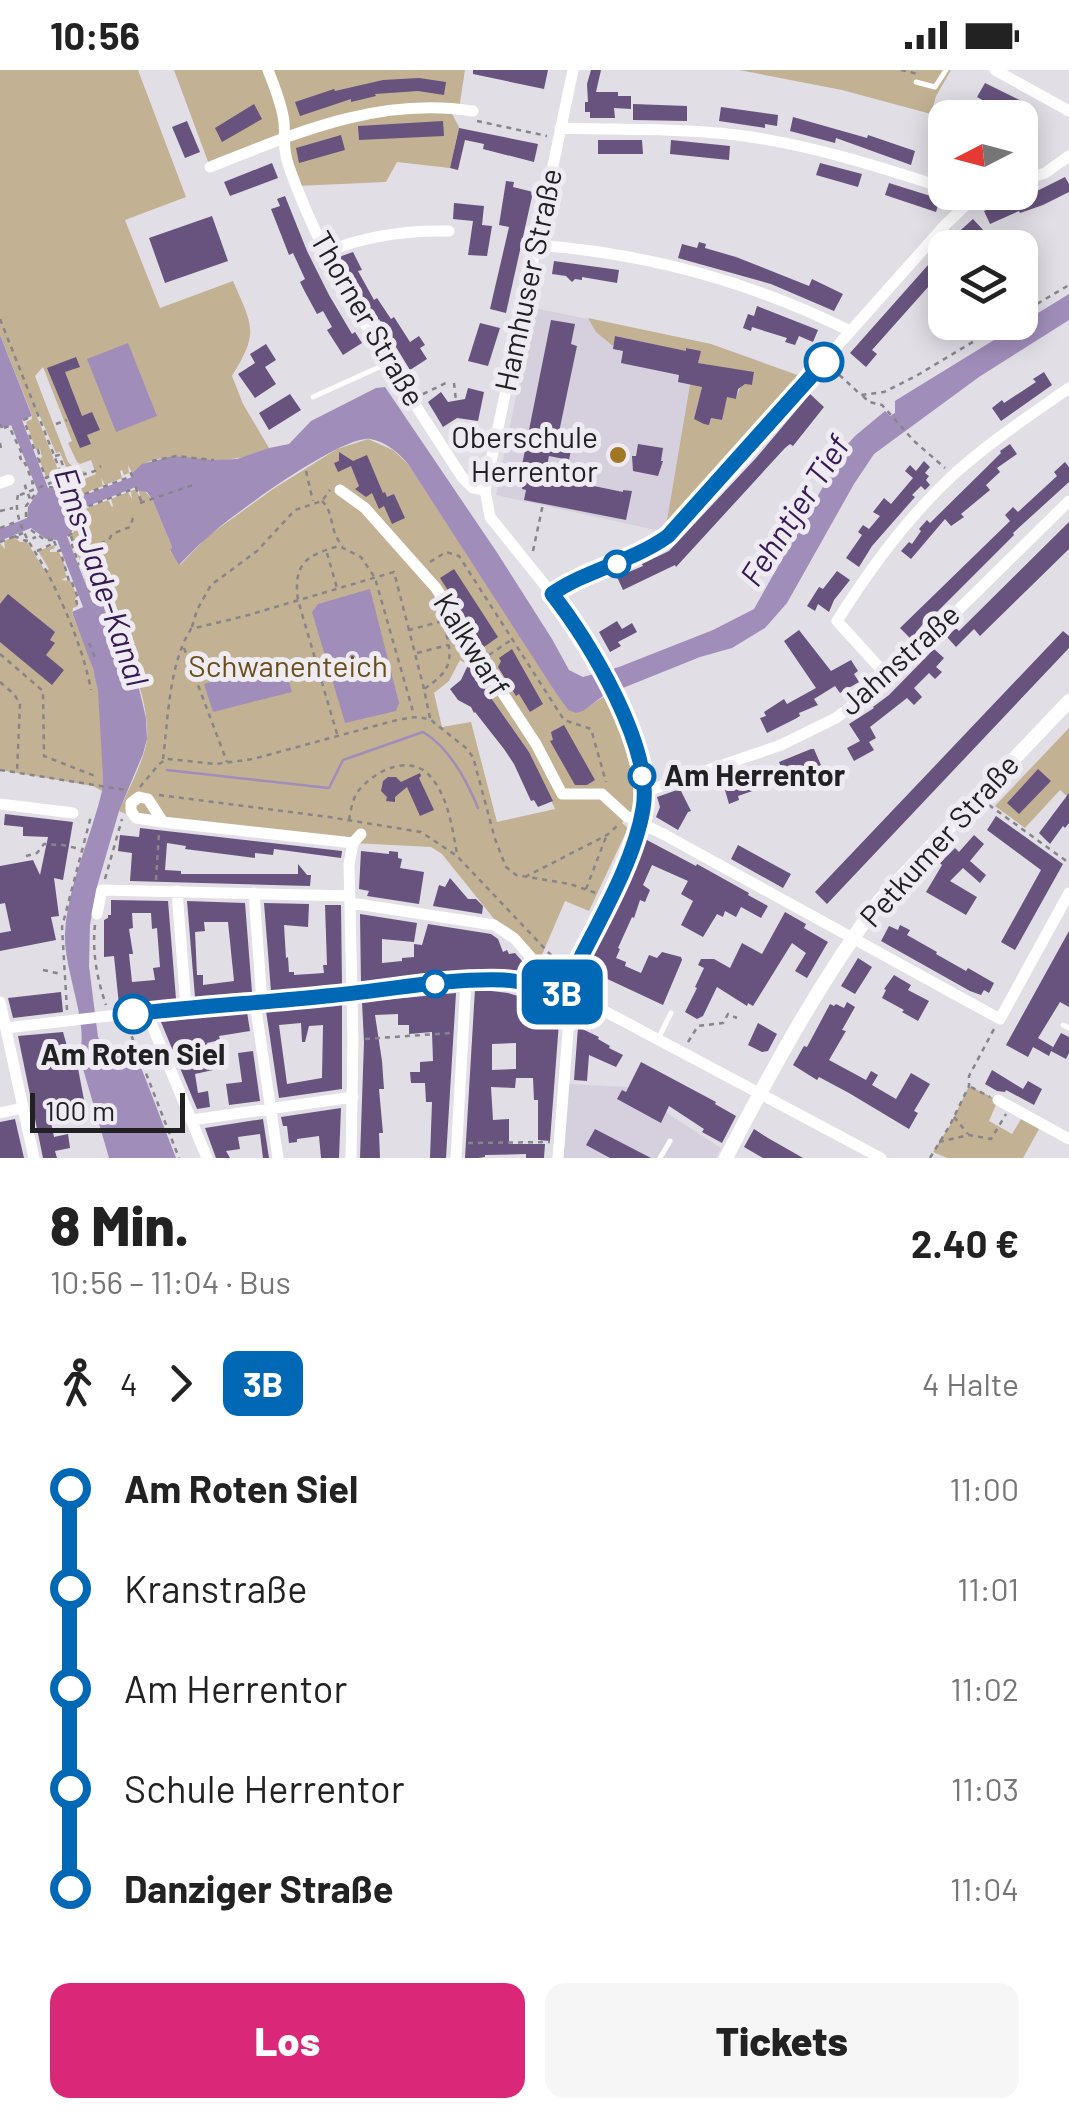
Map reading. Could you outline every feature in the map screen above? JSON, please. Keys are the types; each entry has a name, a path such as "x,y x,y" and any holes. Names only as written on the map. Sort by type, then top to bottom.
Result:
{"street":[{"name":"Thorner Straße","path":"268,70 282,111 288,166 355,311 462,477 473,488 485,490"},
{"name":"Hamhuser Straße","path":"485,490 574,70"},
{"path":"995,70 1069,111"},
{"path":"210,167 324,124 375,111 448,108 473,112"},
{"path":"559,134 663,129 737,135 837,156 928,183"},
{"path":"1038,175 1069,156"},
{"path":"552,594 668,536 960,210"},
{"path":"325,252 384,234 449,231"},
{"path":"536,245 706,274 850,331"},
{"path":"889,678 837,621 897,537 953,475 1069,388"},
{"name":"Kalkwarf","path":"340,490 365,508 421,568 450,609 463,642 481,660 536,744 562,794 598,793 608,798"},
{"path":"485,490 490,517 552,594 599,665 634,746 644,792 634,844 573,973 568,993 558,1158"},
{"name":"Jahnstraße","path":"644,792 757,754 836,718 889,678 1069,501"},
{"name":"Petkumer Straße","path":"726,1158 817,992 852,937 895,884 1069,701"},
{"path":"161,822 148,799 134,794 130,809 136,818 161,822 357,839 350,864 351,1158"},
{"path":"608,798 626,816 1000,1019 1069,893"},
{"path":"0,804 74,813"},
{"path":"98,914 102,890 350,900 494,924 514,938 542,970 542,988"},
{"path":"178,891 186,1007"},
{"path":"254,894 258,1002 278,1158"},
{"path":"6,1028 383,988 505,980 568,993 881,1158"},
{"path":"456,1158 466,981"},
{"path":"0,1002 34,1158"},
{"path":"147,1013 207,1158"},
{"path":"192,1120 352,1097"},
{"path":"1004,1104 1069,1139"},
{"path":"0,1113 23,1108"}],"lane":[{"path":"918,75 935,87 946,70"},
{"path":"313,397 389,362"},
{"path":"658,1039 671,1013"},
{"path":"660,1158 670,1141"}],"path":[{"path":"448,108 482,124 559,134"},
{"path":"500,136 502,127"},
{"path":"525,141 527,132"},
{"path":"1038,303 1069,284"},
{"path":"0,318 54,456 60,488"},
{"path":"861,396 886,391 976,340"},
{"path":"825,360 861,396 883,407 953,475"},
{"path":"413,400 448,382"},
{"path":"454,382 456,401"},
{"path":"883,407 886,391"},
{"path":"28,418 24,420 27,430 46,478 55,474 70,482 72,476"},
{"path":"56,424 67,420"},
{"path":"2,426 9,426 23,464 26,463 33,483 26,486 30,498"},
{"path":"10,442 16,439"},
{"path":"0,442 1,449"},
{"path":"54,456 59,454 72,476 82,476 101,466"},
{"path":"152,461 173,456 214,460"},
{"path":"49,487 66,490 74,498 132,476 130,470"},
{"path":"306,470 313,503"},
{"path":"10,488 36,491 59,479"},
{"path":"98,601 90,593 69,535 79,522 79,510 136,488 141,503 196,484"},
{"path":"10,488 19,520 56,589 91,690"},
{"path":"102,890 123,814 162,761 183,644 211,585 257,551 296,510 322,501 328,490 340,490"},
{"path":"26,517 30,498 36,491"},
{"path":"322,501 328,506 335,539 361,557 376,578 414,716"},
{"path":"530,568 543,504"},
{"path":"0,510 26,510"},
{"path":"9,524 17,510"},
{"path":"92,547 130,527 133,518"},
{"path":"0,528 19,520"},
{"path":"31,530 55,542"},
{"path":"0,542 23,533"},
{"path":"14,536 21,540 37,536"},
{"path":"35,551 55,542"},
{"path":"55,542 78,598 78,608"},
{"path":"337,735 296,582 309,557 344,547"},
{"path":"326,550 337,590"},
{"path":"421,568 446,552 459,556 564,720 591,729 604,767 608,798"},
{"path":"191,629 394,572 431,720"},
{"path":"409,630 443,620 450,661 444,673 424,689"},
{"path":"481,660 512,639"},
{"path":"416,654 463,642"},
{"path":"183,644 228,763"},
{"path":"89,647 93,658"},
{"path":"0,654 43,691 44,756 95,776"},
{"path":"0,682 20,704 17,773"},
{"path":"162,761 209,764 253,760 414,716 431,720 473,757 502,861 511,872 570,884 609,900"},
{"path":"349,820 355,797 373,778 392,767 418,768 430,776 442,797 457,856"},
{"path":"0,770 134,794"},
{"path":"76,783 88,774"},
{"path":"151,794 421,832 457,856 573,973"},
{"path":"978,797 1069,863"},
{"path":"73,1021 64,975 62,927 92,816"},
{"path":"524,877 606,835 626,816"},
{"path":"155,891 161,822"},
{"path":"586,889 606,835"},
{"path":"26,856 37,853 44,844 81,850"},
{"path":"98,914 94,941 105,1018"},
{"path":"43,970 64,975"},
{"path":"684,1052 698,1026 723,1024 728,1014 737,1018"},
{"path":"930,1158 1000,1019"},
{"path":"128,1026 179,1158"},
{"path":"353,1040 464,1032"},
{"path":"938,1142 969,1135 991,1139 1004,1104 969,1086"},
{"path":"954,1116 969,1135"},
{"path":"457,1143 560,1142"}],"shaded area":[{"path":"1069,294 1069,320 1038,340 1038,313"},
{"name":"Oberschule Herrentor","path":"534,308 711,344 799,375 665,532 496,495"},
{"path":"0,335 32,416 22,420 48,488 66,491 74,499 132,477 142,464 173,456 237,459 289,444 311,421 385,387 498,554 569,670 583,677 713,630 754,609 846,446 885,411 890,416 895,413 898,399 994,340 1037,340 979,377 874,454 787,603 765,628 732,648 603,696 576,713 568,710 556,693 408,464 381,442 356,441 312,463 238,513 179,565 147,492 136,487 78,510 76,524 67,536 93,603 104,600 136,676 147,739 119,811 90,925 89,966 98,1037 102,1043 132,1055 139,1062 176,1158 109,1158 79,1055 81,1028 65,947 75,879 102,791 98,691 72,612 83,607 57,540 46,539 31,528 0,541 0,529 27,518 28,507 38,492 11,425 2,428 0,424"},
{"path":"128,343 157,416 116,432 87,359"},
{"name":"Schwanenteich","path":"370,589 399,703 396,711 345,723 312,612 318,604"},
{"path":"283,662 292,692 213,712 204,684"},
{"path":"568,1084 627,1087 721,1148 716,1158 563,1158"}],"green space":[{"path":"0,70 138,70 186,197 125,220 160,308 233,281 250,329 246,349 232,376 243,404 269,448 229,459 160,459 132,473 128,465 129,473 124,475 120,471 122,478 105,485 101,478 103,486 77,496 74,489 67,490 70,485 96,474 91,460 77,462 43,367 35,376 68,462 76,470 87,472 75,475 66,467 38,412 60,475 46,477 39,459 40,449 36,450 26,422 32,415 0,335"},
{"path":"174,70 465,70 459,109 449,108 459,127 450,168 397,162 386,182 296,186 283,139 210,167"},
{"path":"739,70 951,70 935,100 928,100 928,113 842,90"},
{"path":"588,318 711,344 808,379 665,532 691,379 703,382 694,419 709,425 711,418 722,420 717,394 736,399 742,383 752,385 754,373 698,363 700,351 687,348 685,356 675,349 616,336 613,346 596,332"},
{"name":"Schwanenteich","path":"368,439 393,450 408,464 568,710 587,707 612,693 644,792 640,822 626,817 622,823 628,828 589,911 565,901 538,964 503,930 442,854 431,847 353,843 136,818 119,811 146,745 145,710 105,600 96,599 91,592 85,576 91,570 85,570 73,546 80,540 74,541 71,535 86,517 83,510 108,500 112,507 111,499 128,492 132,499 131,491 136,489 140,498 139,491 145,491 153,501 172,547 170,551 180,565 208,536 337,449","holes":["460,660 468,665 529,752 555,809 497,822 471,722 442,727 434,693 449,681"]},
{"path":"14,537 27,542 45,571 49,569 38,551 54,545 50,552 59,552 66,568 67,577 61,580 71,581 77,597 78,606 72,613 94,671 100,706 102,791 93,786 0,770 0,543 5,549 4,541"},
{"path":"1069,728 1069,798 1060,790 1025,828 995,806"},
{"path":"969,1086 998,1100 989,1121 1012,1134 1021,1119 1039,1129 1023,1158 947,1158 933,1152"}],"building":[{"path":"473,70 548,70 544,89 473,74"},
{"path":"591,70 601,70 596,92 631,96 631,109 614,108 615,118 590,118 585,102"},
{"path":"419,78 446,82 444,95 418,91 375,94 300,116 295,102 334,89"},
{"path":"985,83 1020,100 982,100 977,97"},
{"path":"254,104 262,119 222,142 215,128"},
{"path":"633,104 687,106 687,121 633,120"},
{"path":"721,107 778,115 777,126 765,124 765,128 719,121"},
{"path":"793,117 915,151 911,165 836,138 835,143 790,131"},
{"path":"187,121 200,152 185,158 172,127"},
{"path":"443,121 444,136 359,140 358,126"},
{"path":"459,128 538,144 534,162 483,149 484,144 465,140 458,170 450,168"},
{"path":"341,135 345,150 299,163 296,148"},
{"path":"598,140 642,140 643,154 598,154"},
{"path":"671,140 730,146 729,160 670,154"},
{"path":"272,163 278,178 230,196 224,182"},
{"path":"820,163 862,174 858,187 816,175"},
{"path":"1065,177 1069,184 1069,192 1038,207 1038,190"},
{"path":"506,181 533,192 506,313 490,309 509,227 499,225"},
{"path":"889,183 928,195 928,209 885,195"},
{"path":"285,196 329,295 352,334 355,332 362,343 343,355 327,330 332,327 323,311 317,314 300,282 305,279 293,253 289,255 271,209 280,206 277,199"},
{"path":"454,203 484,206 482,225 492,226 487,256 468,255 473,221 453,219"},
{"path":"986,210 1029,210 990,224"},
{"path":"212,216 228,261 165,283 149,238"},
{"path":"973,219 983,230 961,230"},
{"path":"699,242 706,244 705,248 809,286 812,279 843,294 834,311 771,284 678,258 682,244 697,248"},
{"path":"353,252 362,270 358,271 374,300 377,298 391,319 394,317 410,342 419,336 425,345 420,348 427,359 410,370 379,319 376,322 339,257"},
{"path":"554,261 619,270 617,283 582,277 572,282 566,276 552,274"},
{"path":"928,265 928,287 872,350 877,354 866,367 850,353"},
{"path":"757,306 818,330 813,342 799,336 795,345 785,342 787,338 743,328 748,314 754,316"},
{"path":"551,320 575,324 571,344 577,346 558,437 573,440 569,460 549,456 545,476 632,491 626,520 524,500 522,465"},
{"path":"480,323 500,328 488,366 468,361"},
{"path":"615,336 701,351 698,363 754,372 752,385 738,389 736,399 727,397 722,420 711,418 709,425 704,424 694,419 702,387 678,382 679,375 621,363 623,351 613,349"},
{"path":"266,344 276,360 265,367 276,384 255,398 238,374 255,363 250,354"},
{"path":"76,357 80,367 65,372 82,416 92,412 100,430 87,435 91,444 80,448 47,368"},
{"path":"1044,372 1052,385 1001,421 992,408 1036,382 1033,379"},
{"path":"468,388 484,392 478,421 457,418 443,427 428,402 441,392 448,402 465,399"},
{"path":"290,394 301,410 269,430 259,413"},
{"path":"810,394 824,407 793,446 785,448 676,567 623,590 617,577 669,551"},
{"path":"638,444 663,448 658,476 633,471 632,456 636,456"},
{"path":"1010,444 1017,454 997,468 1000,472 986,485 990,490 961,514 964,517 951,526 945,519 911,559 901,551 909,542 912,544 927,520 930,523"},
{"path":"339,452 353,461 367,455 383,493 387,497 394,494 405,518 392,524 384,506 379,509 372,493 366,497 355,489 359,486 351,466 338,472 334,463 339,461"},
{"path":"924,461 930,467 925,473 930,485 925,490 921,486 912,495 915,497 859,567 846,558 862,535 858,532 863,525 869,529 880,516 873,512 884,498 891,504 913,478 905,471 910,465 916,471"},
{"path":"1065,462 1069,482 930,615 911,639 900,628 1010,521 1005,515 1013,507 1018,512 1057,476 1054,472"},
{"path":"1069,522 1069,549 980,636 974,629 956,647 947,637 956,628 959,631"},
{"path":"454,569 498,637 484,647 440,578"},
{"path":"837,571 850,580 829,612 818,604 815,611 807,606 819,587 823,589"},
{"path":"8,594 55,632 50,640 55,643 46,655 64,670 52,685 0,642 0,604"},
{"path":"617,621 622,629 632,623 637,632 618,642 621,646 610,652 599,632"},
{"path":"799,630 831,671 851,660 859,682 840,693 835,686 814,699 818,705 767,733 760,718 766,716 764,712 784,699 787,704 816,688 784,641"},
{"path":"1063,631 1069,636 1069,648 827,904 815,892"},
{"path":"512,649 543,704 530,712 498,667 499,658"},
{"path":"934,649 944,658 936,667 942,672 935,679 929,673 914,688 922,697 914,705 907,698 870,727 876,738 869,742 874,750 854,761 847,748 860,741 849,724 889,695"},
{"path":"468,665 529,752 553,801 538,807 531,801 504,749 471,707 458,700 450,689 461,680"},
{"path":"564,725 595,780 587,785 575,785 550,741 551,732"},
{"path":"811,749 821,765 786,780 779,762"},
{"path":"765,769 770,785 738,796 739,800 729,804 725,790 739,786 737,779"},
{"path":"1038,769 1051,781 1019,814 1007,803"},
{"path":"420,773 434,810 420,816 407,787 395,797 395,802 386,801 381,791 383,781 396,777 401,782"},
{"path":"680,789 691,811 678,830 656,817 660,807 657,797"},
{"path":"1069,793 1069,823 1050,844 1039,833"},
{"path":"5,814 73,822 63,880 54,878 59,916 51,917 56,940 0,951 0,933 11,931 5,903 0,904 0,866 33,860 40,875 48,837 23,836 23,827 4,825"},
{"path":"996,816 1063,864 1015,950 1001,942 1041,870 987,830"},
{"path":"140,828 342,852 341,858 274,849 273,855 255,853 255,858 167,843 165,870 181,874 298,874 298,864 311,875 310,886 130,881 132,853 118,851 120,835 139,837"},
{"path":"974,835 984,844 970,861 986,875 980,883 963,868 950,881 977,897 966,915 926,892 940,863 955,848 959,852"},
{"path":"645,839 768,906 761,918 741,907 736,917 725,911 723,917 717,914 703,937 681,925 693,901 681,894 688,881 652,865 643,885 650,890 645,902 640,900 616,958 641,973 649,955 657,958 662,952 681,957 663,1005 586,969"},
{"path":"738,845 791,874 783,888 731,859"},
{"path":"361,851 398,852 402,859 400,868 424,872 419,904 367,896 369,891 359,889"},
{"path":"450,878 468,899 476,899 483,906 482,914 433,906 439,885 445,887"},
{"path":"111,900 168,901 176,999 119,1005 114,956 104,957 104,920 111,915","holes":["132,913 151,913 152,929 157,928 160,967 153,968 155,980 132,982"]},
{"path":"187,901 245,903 252,992 195,997","holes":["204,922 228,922 234,981 203,985 203,975 197,975 195,932 205,931"]},
{"path":"264,903 309,904 308,927 284,925 286,958 289,972 294,975 324,973 325,905 341,905 342,985 271,991"},
{"path":"785,912 828,942 807,978 795,971 806,953 792,943 753,1006 717,987 703,1016 697,1019 685,1012 704,968 698,965 701,959 714,959 730,968 742,943 762,954"},
{"path":"360,914 417,923 414,942 382,939 382,963 414,957 414,944 422,945 428,924 491,934 498,939 503,952 515,953 530,970 422,974 361,983"},
{"path":"900,925 910,930 907,935 936,954 994,983 989,993 970,991 881,941 889,926 898,930"},
{"path":"1069,931 1069,1007 1060,1002 1038,1038 1053,1047 1049,1056 1033,1047 1028,1057 1006,1045"},
{"path":"858,958 872,967 855,994 841,986"},
{"path":"894,975 911,985 908,990 929,1001 918,1021 882,998"},
{"path":"475,989 508,993 560,1009 550,1141 538,1140 538,1100 534,1100 533,1078 516,1078 515,1088 491,1087 493,1120 509,1119 509,1144 545,1144 544,1158 526,1158 526,1154 465,1158","holes":["516,1043 516,1069 492,1070 492,1044"]},
{"path":"61,992 63,1012 13,1018 8,998"},
{"path":"456,993 446,1158 430,1158 432,1102 426,1102 425,1083 411,1083 410,1072 420,1072 420,1062 433,1061 432,1032 409,1034 409,1025 398,1025 398,1014 375,1015 384,1089 379,1089 383,1133 379,1133 380,1158 360,1158 362,1002"},
{"path":"847,1002 855,1007 829,1060 866,1080 871,1071 878,1075 872,1085 896,1099 911,1073 930,1084 914,1111 918,1113 909,1129 793,1065 830,1004 844,1008"},
{"path":"342,1004 342,1089 279,1098 266,1011","holes":["301,1023 302,1042 309,1026 323,1025 322,1078 287,1084 279,1025"]},
{"path":"247,1012 250,1031 219,1036 220,1040 207,1043 213,1070 195,1074 198,1093 208,1091 210,1107 197,1109 161,1022"},
{"path":"758,1023 777,1034 768,1051 748,1045"},
{"path":"578,1027 623,1055 616,1067 589,1055 587,1081 574,1080"},
{"path":"63,1032 72,1064 77,1063 84,1100 65,1105 64,1099 47,1102 54,1137 68,1134 70,1148 55,1151 57,1158 43,1158 18,1036"},
{"path":"1061,1033 1069,1037 1066,1059 1051,1051"},
{"path":"253,1051 260,1101 229,1105 226,1084 242,1082 238,1053"},
{"path":"641,1062 736,1116 722,1143 669,1106 661,1123 617,1099 622,1090 626,1092"},
{"path":"992,1070 1023,1089 1028,1081 1042,1089 1034,1105 985,1084"},
{"path":"341,1108 339,1158 321,1158 319,1136 289,1143 287,1126 283,1126 281,1117"},
{"path":"15,1119 24,1158 0,1158 0,1122"},
{"path":"263,1119 269,1158 263,1158 260,1134 238,1137 240,1149 226,1151 230,1158 216,1158 205,1128"},
{"path":"595,1129 651,1158 610,1158 586,1145"},
{"path":"754,1129 803,1158 763,1158 744,1147"}],"waterway":[{"path":"167,770 329,788 343,760 423,732 449,756 478,808"}],"bus line":[{"name":"3B","path":"133,1014 475,980 505,980 564,992 634,844 644,792 634,746 619,706 586,641 552,594 668,536 824,362"}],"place":[{"name":"Oberschule Herrentor","path":"618,455"},
{"name":"Am Herrentor","path":"642,776"},
{"name":"Am Roten Siel","path":"133,1014"}],"water label":[{"name":"Fehntjer Tief","path":"795,511"},
{"name":"Ems-Jade-Kanal","path":"101,577"}]}
